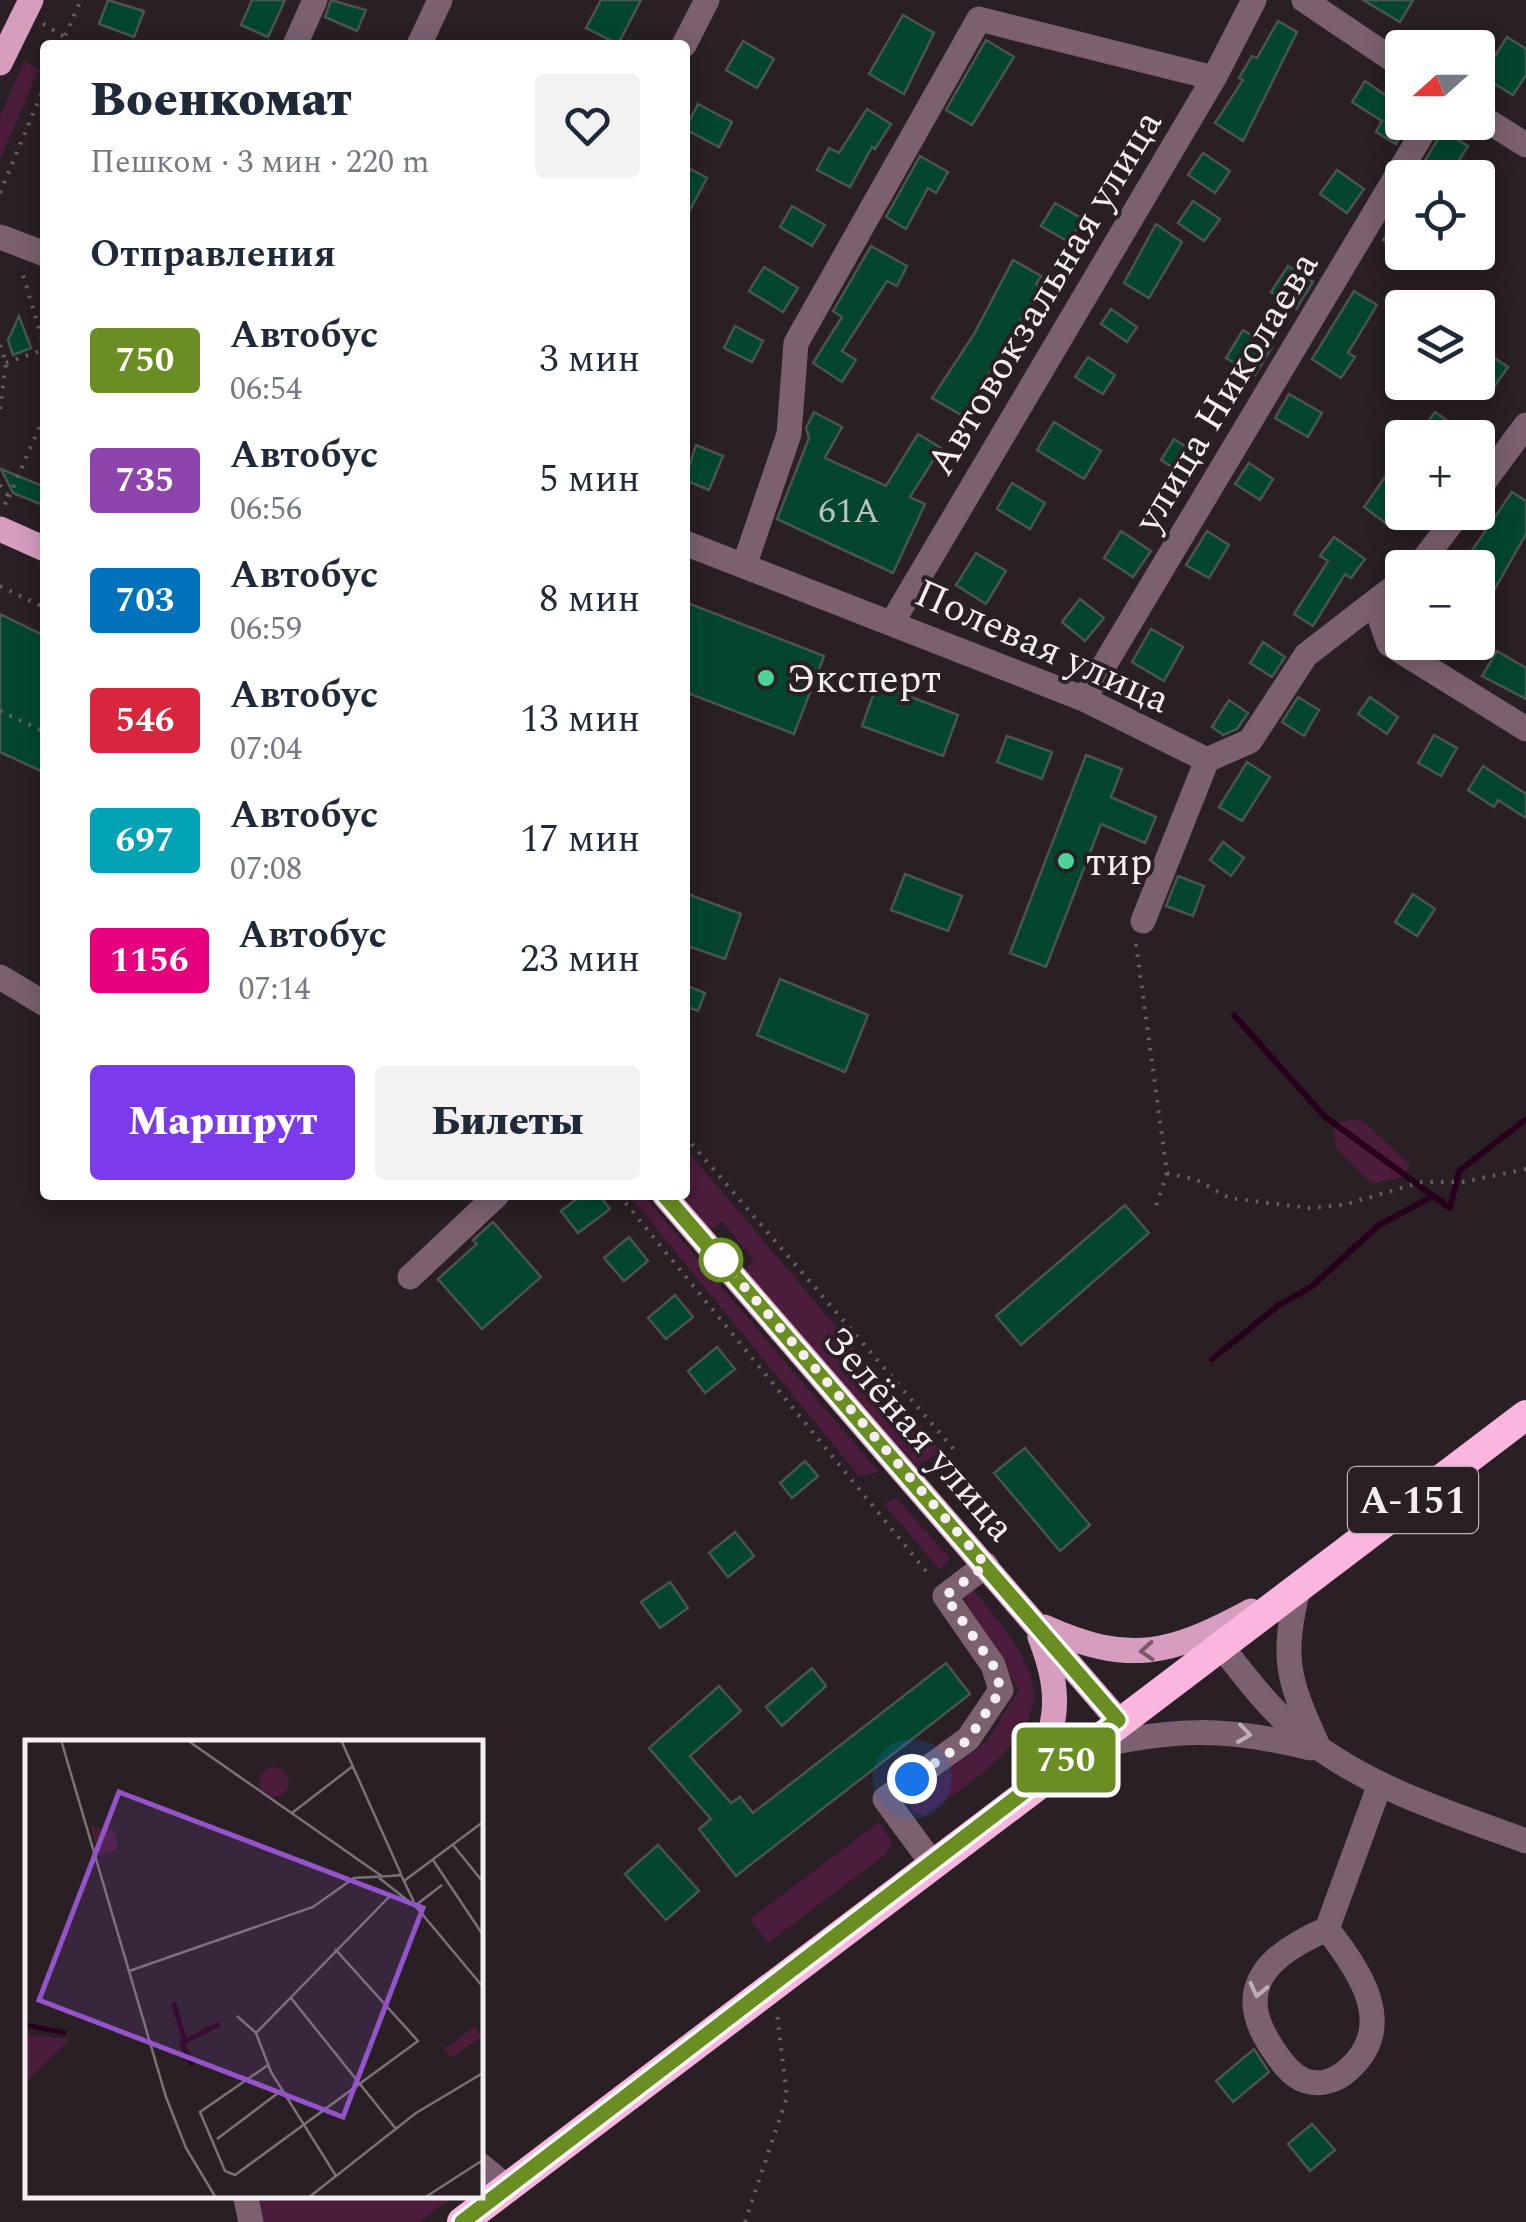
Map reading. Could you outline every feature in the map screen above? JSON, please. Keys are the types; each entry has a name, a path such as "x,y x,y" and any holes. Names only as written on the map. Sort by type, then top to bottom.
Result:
{"highway":[{"name":"А-151","path":"462,2222 1118,1720 1526,1415"}],"main road":[{"path":"3,50 30,0"},
{"path":"0,530 40,546"},
{"name":"Зелёная улица","path":"668,1200 1118,1720"},
{"path":"1035,1622 1108,1651 1166,1650 1199,1639 1300,1585"},
{"path":"1025,1792 1050,1739 1057,1713 1051,1665 1035,1622"}],"street":[{"path":"297,40 315,0"},
{"path":"422,40 440,0"},
{"path":"687,40 707,0"},
{"name":"Автовокзальная улица","path":"893,620 1214,78 1254,0"},
{"path":"1304,0 1385,55"},
{"path":"744,566 788,434 796,344 979,19 1214,78"},
{"path":"1495,126 1526,145"},
{"name":"улица Николаева","path":"1084,699 1418,140"},
{"path":"8,239 40,252"},
{"path":"1495,468 1526,425"},
{"path":"1503,458 1526,472"},
{"path":"1431,550 1446,530"},
{"name":"Полевая улица","path":"690,544 893,620 1084,699 1207,760"},
{"path":"1142,921 1207,760 1250,741 1306,655 1385,597"},
{"path":"1376,606 1389,644 1526,729"},
{"path":"0,977 40,1001"},
{"path":"410,1277 492,1200"},
{"path":"932,1863 885,1798 968,1740 1001,1690 993,1665 945,1596 986,1565"},
{"path":"1300,1585 1287,1634 1287,1664 1320,1750"},
{"path":"1220,1644 1278,1713 1320,1750 1380,1784 1526,1841"},
{"path":"1079,1750 1155,1732 1205,1729 1320,1750"},
{"path":"1327,1930 1356,1966 1372,2002 1373,2029 1364,2056 1340,2078 1317,2084 1302,2080 1280,2060 1260,2028 1253,2003 1255,1984 1264,1970 1307,1938 1327,1930 1380,1784"},
{"path":"482,2167 506,2187"},
{"path":"246,2197 251,2222"}],"path":[{"path":"64,40 81,0"},
{"path":"0,193 40,96"},
{"path":"8,239 40,334"},
{"path":"0,345 6,363 0,409"},
{"path":"6,363 40,351"},
{"path":"0,515 40,426"},
{"path":"0,485 9,497"},
{"path":"0,586 40,606"},
{"path":"0,711 40,730"},
{"path":"1142,921 1135,947 1167,1173 1154,1210"},
{"path":"690,1142 957,1453"},
{"path":"1167,1173 1196,1180 1229,1198 1280,1207 1343,1205 1422,1182 1462,1182 1526,1169"},
{"path":"623,1200 873,1500 945,1596"},
{"path":"746,2222 787,2097 774,1986"}],"shaded area":[{"path":"24,61 39,69 0,160 0,116"},
{"path":"1361,1119 1409,1164 1406,1176 1372,1184 1336,1148 1333,1123"},
{"path":"690,1154 941,1451 917,1467 743,1272 754,1261 722,1221 710,1231 683,1200 690,1200"},
{"path":"633,1200 647,1200 879,1472 859,1476"},
{"path":"896,1498 950,1558 940,1570 884,1504"},
{"path":"970,1586 1023,1658 1033,1685 1033,1705 1026,1724 996,1760 923,1815 912,1810 909,1800 987,1741 1019,1690 961,1593"},
{"path":"879,1822 892,1842 885,1855 768,1943 750,1919"},
{"path":"255,2197 453,2197 419,2222 261,2222"}],"building":[{"path":"108,0 144,11 134,37 99,24"},
{"path":"252,0 285,0 268,37 241,25"},
{"path":"331,0 366,10 357,31 325,17"},
{"path":"601,0 641,0 620,40 610,40 586,28"},
{"path":"1363,0 1413,0 1400,22"},
{"path":"903,15 934,33 904,94 869,74"},
{"path":"1278,21 1297,32 1243,141 1215,123 1243,80 1239,78 1252,56 1257,58"},
{"path":"1507,37 1526,49 1526,75 1513,95 1495,84 1495,56"},
{"path":"986,40 1014,57 972,125 946,110"},
{"path":"743,41 774,59 757,88 726,70"},
{"path":"1365,81 1385,95 1385,137 1376,132 1382,121 1352,102"},
{"path":"698,104 732,122 719,147 690,132 690,119"},
{"path":"867,109 891,124 875,149 872,147 850,187 817,170 829,148 839,153"},
{"path":"1437,140 1458,140 1468,146 1459,160 1425,160"},
{"path":"1203,153 1230,171 1215,193 1188,175"},
{"path":"920,156 948,172 936,193 928,188 906,229 886,217"},
{"path":"690,169 707,178 690,210"},
{"path":"1337,170 1364,189 1347,213 1320,194"},
{"path":"1193,201 1220,219 1204,241 1178,223"},
{"path":"1055,203 1083,219 1069,242 1041,226"},
{"path":"792,206 825,225 812,246 780,227"},
{"path":"1156,224 1182,242 1149,298 1124,283"},
{"path":"871,246 907,266 897,286 887,281 842,351 856,360 842,382 813,363 842,317 833,311"},
{"path":"1013,260 1041,276 1036,284 1041,287 963,416 932,398 974,334"},
{"path":"1288,266 1313,282 1296,309 1271,292"},
{"path":"764,267 798,288 783,312 749,291"},
{"path":"1354,291 1377,305 1348,353 1355,357 1341,378 1312,359"},
{"path":"1111,309 1137,327 1127,342 1101,324"},
{"path":"19,316 31,348 13,355 8,340"},
{"path":"735,326 763,341 752,362 724,348"},
{"path":"1243,330 1272,347 1255,375 1226,358"},
{"path":"1088,357 1115,375 1103,394 1075,377"},
{"path":"1495,358 1508,367 1495,385"},
{"path":"1289,394 1322,413 1308,437 1275,418"},
{"path":"814,412 842,427 825,458 886,486 918,434 941,448 910,497 925,504 893,573 777,519 809,438 806,428"},
{"path":"1435,412 1446,420 1429,420"},
{"path":"1054,422 1101,451 1084,479 1037,450"},
{"path":"1174,439 1204,458 1190,478 1161,460"},
{"path":"696,445 723,456 709,490 690,482"},
{"path":"1249,463 1273,479 1260,500 1235,484"},
{"path":"1,469 40,485 40,504 13,493"},
{"path":"1385,477 1385,523 1364,507"},
{"path":"1012,483 1045,503 1030,529 997,509"},
{"path":"1512,492 1526,501 1526,534 1495,588 1495,550 1472,550 1486,530 1495,530 1495,517"},
{"path":"1121,531 1151,551 1133,577 1104,558"},
{"path":"1207,531 1229,545 1209,578 1186,565"},
{"path":"1334,537 1365,559 1351,578 1345,574 1313,626 1294,614 1328,561 1320,556"},
{"path":"976,553 1006,571 986,604 956,585"},
{"path":"1080,599 1104,618 1085,641 1062,622"},
{"name":"Эксперт","path":"690,604 824,656 794,734 690,694"},
{"path":"0,614 40,634 40,771 0,752"},
{"path":"1151,629 1183,647 1164,681 1132,662"},
{"path":"1263,642 1285,657 1272,677 1250,663"},
{"path":"1497,651 1526,668 1526,699 1482,676"},
{"path":"877,684 958,715 943,756 862,726"},
{"path":"1298,697 1319,710 1304,736 1282,722"},
{"path":"1370,697 1398,717 1387,734 1358,714"},
{"path":"1229,700 1248,713 1237,729 1223,735 1212,727"},
{"path":"1434,735 1457,748 1441,776 1418,763"},
{"path":"1007,736 1052,752 1042,779 997,762"},
{"name":"тир","path":"1086,755 1122,769 1111,797 1156,817 1145,843 1101,824 1046,967 1010,953"},
{"path":"1247,762 1270,777 1242,821 1219,807"},
{"path":"1483,766 1526,794 1526,818 1498,800 1494,807 1468,790"},
{"path":"1223,842 1244,858 1231,876 1210,860"},
{"path":"905,874 962,896 948,931 891,910"},
{"path":"1178,876 1204,886 1193,916 1166,906"},
{"path":"1413,894 1435,909 1417,936 1395,922"},
{"path":"690,895 741,914 725,959 690,947"},
{"path":"780,979 868,1015 845,1072 757,1035"},
{"path":"690,987 705,993 698,1011 690,1008"},
{"path":"575,1200 603,1200 610,1209 578,1233 561,1211"},
{"path":"1125,1205 1149,1233 1021,1345 996,1316"},
{"path":"493,1222 541,1277 482,1329 438,1279 477,1244 473,1240"},
{"path":"629,1237 648,1261 624,1281 604,1258"},
{"path":"675,1295 693,1317 666,1339 648,1318"},
{"path":"717,1347 735,1369 705,1393 688,1371"},
{"path":"1025,1448 1090,1525 1060,1551 994,1473"},
{"path":"805,1461 818,1476 792,1498 780,1483"},
{"path":"735,1532 754,1556 728,1577 709,1553"},
{"path":"670,1582 688,1608 660,1628 641,1602"},
{"path":"946,1663 970,1694 736,1876 699,1829 711,1819 649,1748 719,1686 741,1711 690,1756 731,1803 740,1797 753,1813"},
{"path":"812,1668 826,1686 782,1726 766,1707"},
{"path":"658,1845 699,1891 666,1920 625,1874"},
{"path":"1254,2049 1269,2072 1233,2102 1216,2081"},
{"path":"1312,2124 1335,2150 1310,2171 1288,2144"}],"waterway":[{"path":"1234,1015 1324,1116 1450,1208 1459,1171 1526,1119"},
{"path":"1212,1359 1279,1305 1311,1287 1379,1225 1433,1196"}],"bus line":[{"name":"750","path":"462,2222 1118,1720 668,1200"}],"place":[{"name":"Эксперт","path":"766,678"},
{"name":"тир","path":"1066,861"}],"route":[{"path":"721,1260 986,1565 945,1596 993,1665 1001,1690 968,1740 912,1779"}]}
